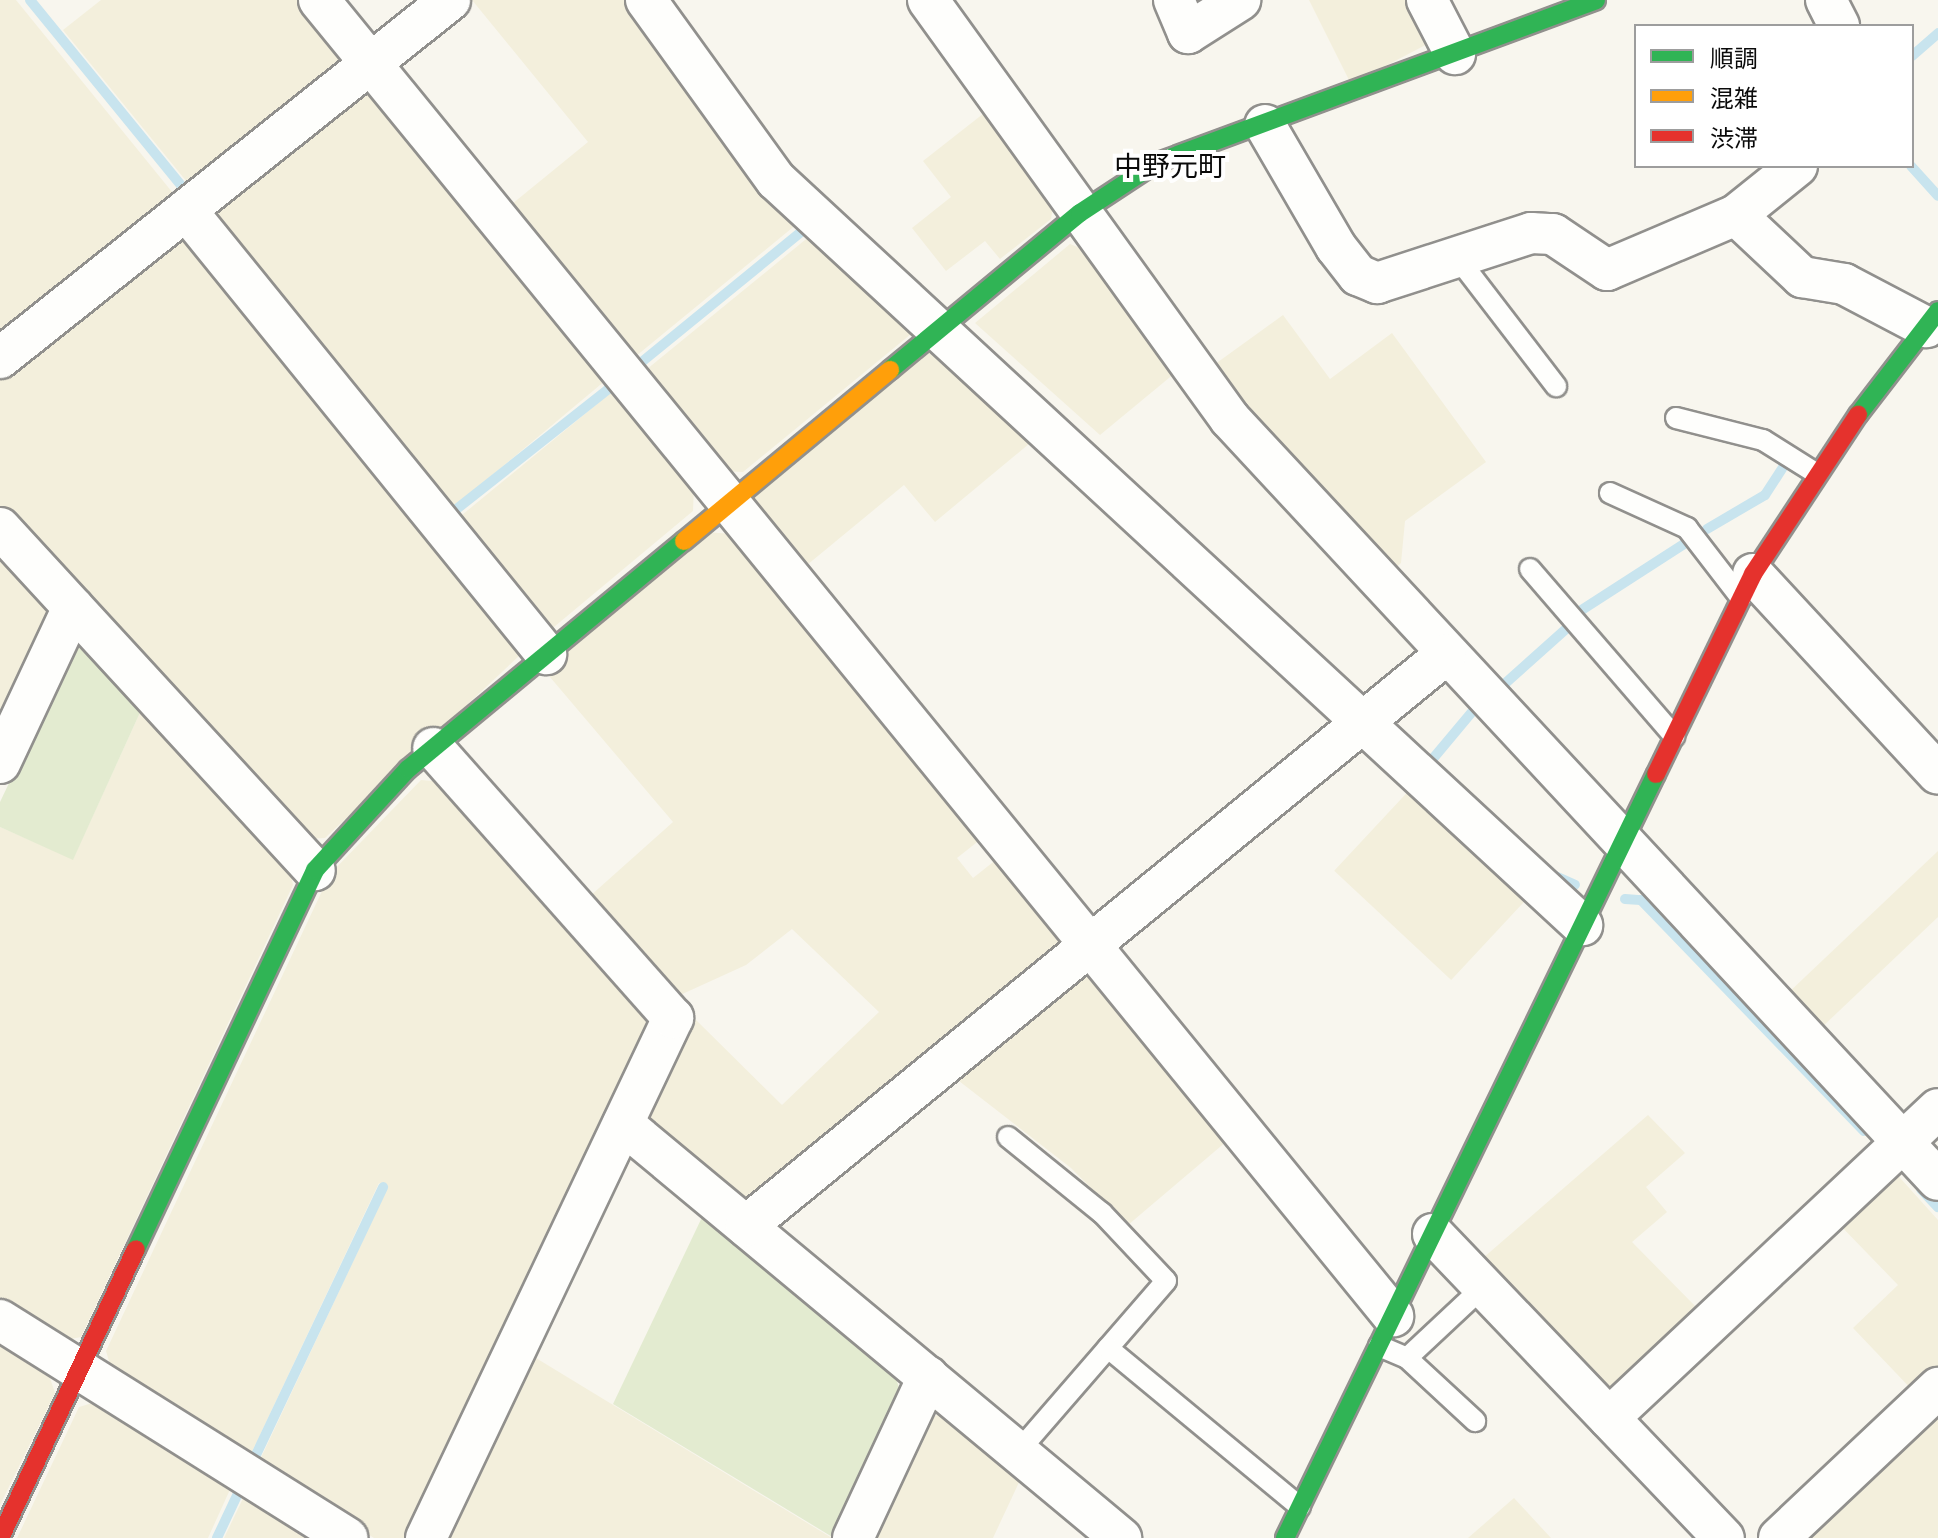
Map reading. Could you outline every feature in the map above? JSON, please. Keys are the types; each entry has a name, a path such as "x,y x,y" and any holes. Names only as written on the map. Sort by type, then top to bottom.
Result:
{"street":[{"path":"319,0 1090,945 1386,1331"},
{"path":"0,358 450,0"},
{"path":"646,0 776,180 942,326 1582,925"},
{"path":"928,0 1230,419 1621,846 1938,1180"},
{"path":"1174,0 1188,33 1240,0"},
{"path":"1427,0 1455,54"},
{"path":"0,1538 315,870 433,748 1080,213 1156,163 1596,0"},
{"path":"1826,0 1838,24"},
{"path":"1265,125 1358,275 1377,283 1460,261 1531,233 1553,234 1607,270 1736,215 1795,168"},
{"path":"186,210 546,654"},
{"path":"1285,1538 1747,586 1814,472 1932,319 1844,284 1802,277 1736,215"},
{"path":"0,528 315,870"},
{"path":"1747,586 1938,774"},
{"path":"0,763 73,607"},
{"path":"746,1226 1445,655"},
{"path":"426,1538 673,1018 433,748"},
{"path":"1609,1418 1938,1109"},
{"path":"623,1124 1121,1538"},
{"path":"1433,1234 1724,1538"},
{"path":"0,1320 347,1538"},
{"path":"853,1538 928,1377"},
{"path":"1779,1538 1938,1388"}],"lane":[{"path":"1460,261 1556,386"},
{"path":"1676,418 1763,440 1814,472"},
{"path":"1610,493 1687,528 1747,586"},
{"path":"1530,569 1674,736"},
{"path":"1008,1137 1102,1213 1166,1281 1018,1452"},
{"path":"1407,1358 1483,1287"},
{"path":"1386,1331 1407,1358 1475,1421"},
{"path":"1108,1348 1300,1507"}],"shaded area":[{"path":"0,0 16,0 181,203 0,346"},
{"path":"101,0 297,0 341,54 338,78 196,193 63,30"},
{"path":"472,0 631,0 803,219 630,361 507,208 588,142"},
{"path":"1309,0 1417,0 1437,39 1351,84"},
{"path":"352,92 372,94 606,380 453,508 206,207"},
{"path":"988,110 1054,201 1051,219 1000,259 985,241 946,271 912,228 951,197 923,161"},
{"path":"816,231 912,313 911,334 743,472 719,471 641,374"},
{"path":"171,233 194,234 518,634 519,656 325,838 306,839 0,507 0,369"},
{"path":"1070,244 1085,250 1175,373 1100,435 975,323"},
{"path":"1283,315 1330,379 1392,333 1486,462 1405,521 1401,563 1392,571 1211,367"},
{"path":"932,349 1042,433 935,522 904,485 801,570 753,513 754,496"},
{"path":"614,390 694,486 693,511 554,627 532,625 451,524"},
{"path":"706,532 732,534 981,839 957,858 973,878 997,859 1058,934 1057,955 755,1196 732,1197 654,1132 648,1108 693,1017 782,1105 879,1012 792,929 746,965 678,996 589,897 673,822 544,670"},
{"path":"0,544 47,595 49,627 0,731"},
{"path":"143,706 289,864 293,885 81,1337 60,1341 0,1304 0,827 73,859"},
{"path":"421,780 444,782 647,1008 649,1038 413,1538 374,1538 258,1464 388,1187 379,1183 249,1458 113,1375 106,1351 330,874"},
{"path":"1416,783 1533,892 1451,980 1334,871"},
{"path":"1938,851 1938,917 1819,1030 1786,995"},
{"path":"1071,974 1090,977 1227,1141 1128,1225 1071,1168 950,1074"},
{"path":"1648,1115 1685,1153 1646,1187 1667,1212 1632,1242 1699,1310 1616,1388 1596,1386 1475,1265"},
{"path":"1892,1169 1938,1220 1938,1372 1916,1394 1853,1328 1898,1285 1837,1222"},
{"path":"0,1338 46,1366 55,1393 0,1505"},
{"path":"531,1355 832,1538 445,1538"},
{"path":"1938,1399 1938,1538 1790,1538"},
{"path":"99,1401 233,1483 208,1538 17,1538 79,1407"},
{"path":"946,1414 1021,1478 993,1538 870,1538 926,1417"},
{"path":"248,1488 327,1538 224,1538"},
{"path":"1514,1498 1551,1538 1468,1538"}],"green space":[{"path":"85,644 143,706 73,860 0,827 0,802 75,645"},
{"path":"705,1211 893,1369 902,1397 834,1538 613,1404"}],"waterway":[{"path":"30,0 189,195"},
{"path":"1914,54 1938,33"},
{"path":"1913,168 1938,196"},
{"path":"638,365 807,227"},
{"path":"449,515 610,388"},
{"path":"1707,529 1765,495 1784,466"},
{"path":"1577,613 1687,542"},
{"path":"1500,688 1567,628"},
{"path":"1431,761 1472,712"},
{"path":"1553,875 1575,885"},
{"path":"1625,899 1641,900 1864,1131"},
{"path":"254,1459 383,1187"},
{"path":"1921,1189 1938,1207"},
{"path":"217,1538 241,1487"}],"traffic: fast":[{"path":"890,370 1080,213 1156,163 1596,0"},
{"path":"1858,415 1938,311"},
{"path":"136,1249 315,870 408,769 684,541"},
{"path":"1285,1538 1656,774"}],"traffic: slow":[{"path":"684,541 890,370"}],"traffic: jam":[{"path":"1656,774 1753,574 1858,415"},
{"path":"0,1538 136,1249"}],"district":[{"name":"中野元町","path":"1170,165"}]}
